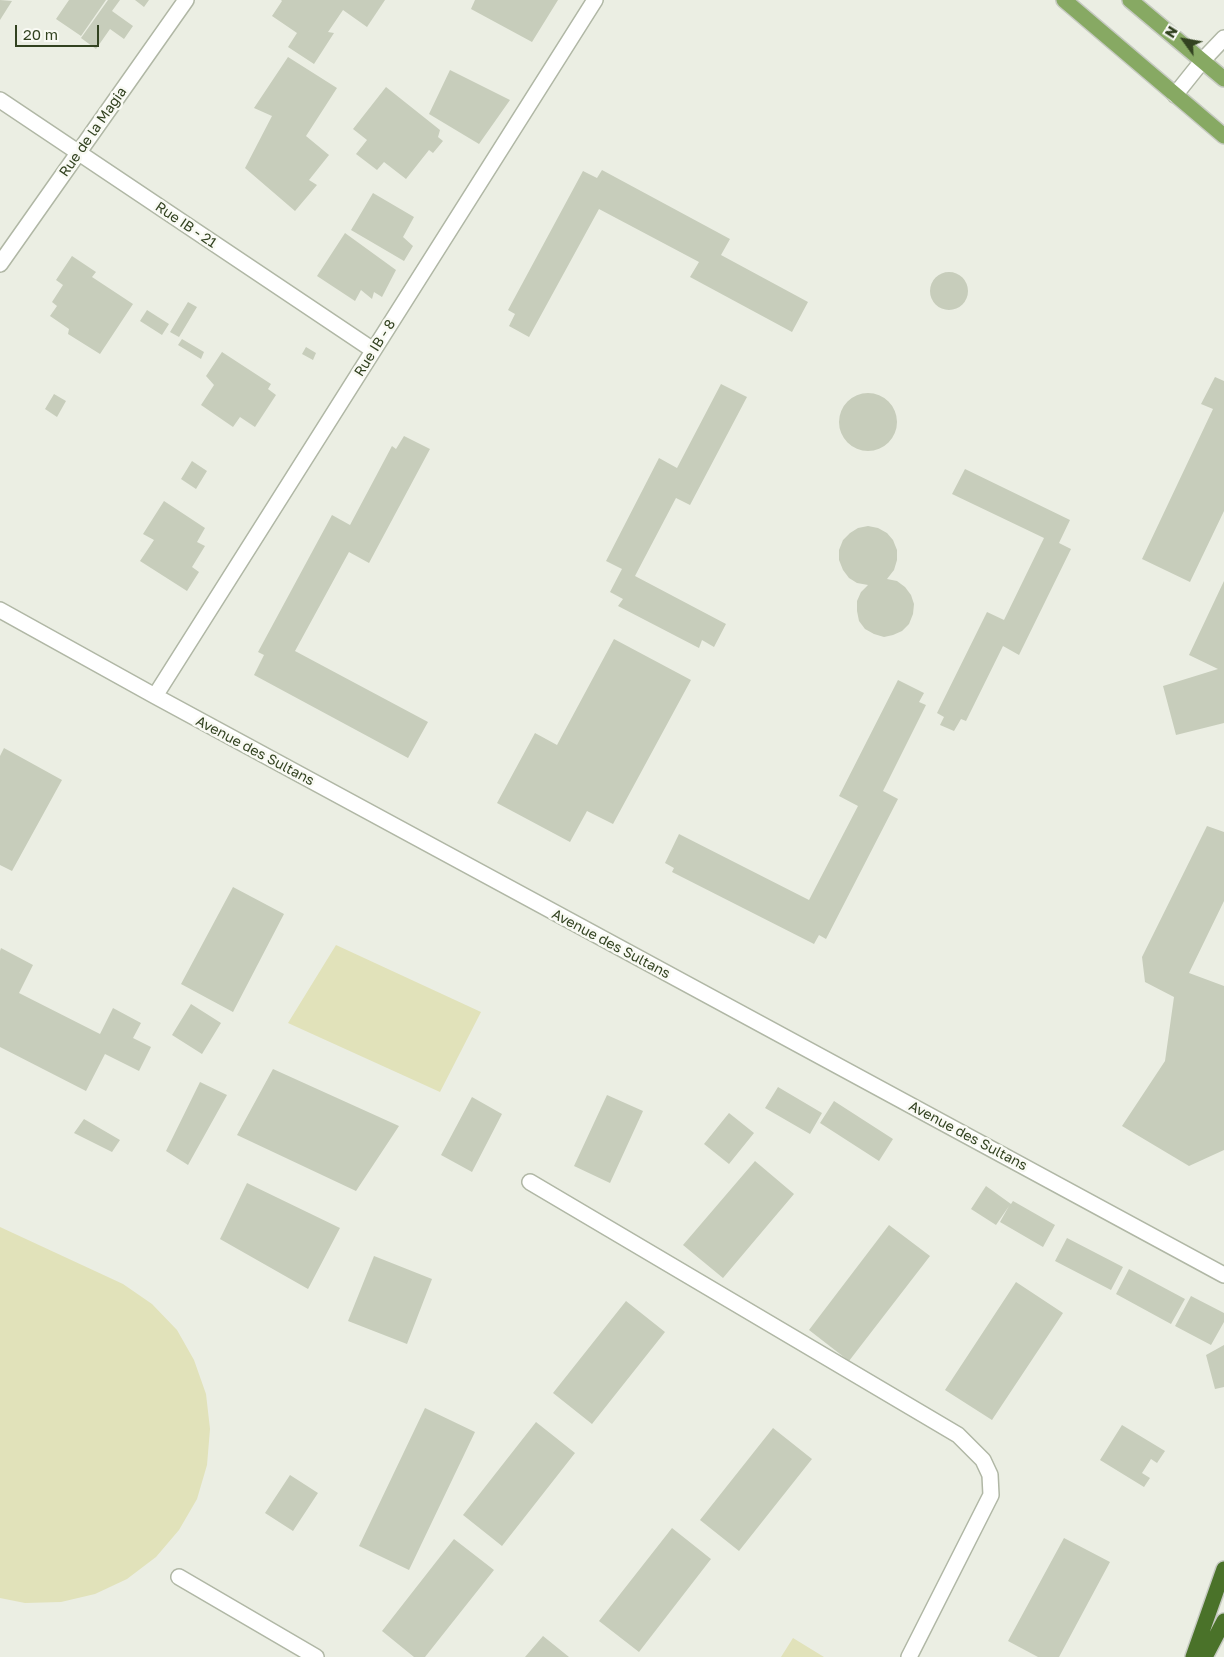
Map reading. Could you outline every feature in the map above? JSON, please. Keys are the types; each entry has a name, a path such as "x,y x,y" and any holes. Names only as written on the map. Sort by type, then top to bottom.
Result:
{"highway":[{"path":"1193,1657 1224,1569"},
{"path":"1205,1657 1224,1621"}],"main road":[{"path":"1064,0 1224,136"},
{"path":"1130,0 1224,79"}],"street":[{"name":"Rue de la Magia","path":"0,264 186,0"},
{"name":"Rue IB - 8","path":"155,696 595,0"},
{"path":"1174,95 1224,38"},
{"name":"Rue IB - 21","path":"0,100 373,350"},
{"name":"Avenue des Sultans","path":"0,610 155,696 1224,1275"},
{"path":"530,1182 958,1435 983,1460 990,1474 991,1495 909,1657"},
{"path":"179,1577 316,1657"}],"green space":[{"path":"336,945 481,1012 440,1092 288,1023"},
{"path":"0,1227 123,1284 152,1304 177,1330 194,1360 206,1394 210,1429 207,1465 197,1499 179,1530 156,1557 127,1579 95,1594 61,1602 25,1603 0,1598"},
{"path":"793,1638 824,1657 781,1657"}],"building":[{"path":"0,0 12,1 0,20"},
{"path":"69,0 106,0 81,36 56,19"},
{"path":"108,0 120,0 112,11 133,26 124,39 110,29 96,49 81,38"},
{"path":"135,0 149,0 144,7"},
{"path":"281,0 385,0 367,27 343,10 328,32 334,33 314,64 288,47 297,33 272,16"},
{"path":"475,0 558,0 532,42 471,9"},
{"path":"288,57 337,88 306,136 329,155 309,180 317,185 295,211 245,168 272,116 254,108"},
{"path":"450,70 510,100 479,144 429,114"},
{"path":"386,87 440,130 438,137 443,141 433,153 429,150 406,179 384,162 377,170 356,154 367,140 353,129"},
{"path":"602,170 730,239 721,255 808,302 792,332 690,277 699,262 599,209 529,337 509,326 515,314 508,310 583,171 597,178"},
{"path":"373,193 414,217 403,237 413,246 404,261 351,230"},
{"path":"345,233 396,270 382,297 374,292 372,299 361,290 355,301 317,276"},
{"path":"72,256 96,272 92,277 133,304 100,354 68,334 69,329 50,316 57,306 52,302 63,285 56,280"},
{"path":"949,272 963,277 968,291 963,305 949,310 935,305 930,291 935,277"},
{"path":"188,302 197,307 179,337 170,332"},
{"path":"147,310 169,324 162,335 140,321"},
{"path":"182,339 204,352 201,359 178,345"},
{"path":"306,347 316,353 313,360 302,354"},
{"path":"222,352 271,384 268,389 276,395 255,427 240,417 233,427 201,405 214,385 206,376"},
{"path":"1215,377 1224,381 1224,511 1190,582 1142,559 1213,409 1201,404"},
{"path":"721,384 747,397 690,505 676,498 635,576 726,624 714,647 702,640 699,648 618,606 623,599 610,592 622,569 606,561 659,458 677,468"},
{"path":"868,393 884,398 892,406 897,422 892,438 884,446 868,451 852,446 844,438 839,422 844,406 852,398"},
{"path":"54,394 66,401 57,417 45,409"},
{"path":"404,436 430,449 369,563 349,552 295,651 428,722 408,758 254,675 264,655 258,652 332,515 350,525 392,446 396,449"},
{"path":"192,461 207,471 196,489 181,479"},
{"path":"965,469 1070,520 1059,543 1071,549 1019,655 1003,646 966,721 961,719 954,731 940,725 944,717 937,713 987,612 1004,620 1044,538 952,494"},
{"path":"164,501 205,528 197,542 205,546 192,567 199,572 187,591 140,561 154,540 143,534"},
{"path":"868,526 878,528 887,533 893,540 897,550 897,560 894,570 887,579 897,581 905,587 911,595 914,604 909,624 902,631 884,637 865,629 859,621 857,601 861,592 868,585 857,583 849,578 839,560 839,550 843,540 858,528"},
{"path":"1224,581 1224,723 1176,735 1163,686 1218,669 1189,655"},
{"path":"614,639 691,680 613,824 587,811 570,842 497,803 535,733 557,745"},
{"path":"898,680 924,693 919,702 926,705 883,791 898,799 826,939 819,935 814,944 672,872 674,868 665,863 679,834 809,900 858,806 839,796"},
{"path":"4,748 62,780 12,871 0,865 0,756"},
{"path":"1207,826 1224,832 1224,901 1189,973 1224,986 1224,1150 1189,1166 1122,1126 1165,1061 1174,997 1145,982 1142,957"},
{"path":"233,887 284,914 233,1012 181,984"},
{"path":"1,948 33,965 19,993 100,1034 113,1008 141,1023 133,1038 151,1047 139,1071 105,1054 86,1091 0,1047"},
{"path":"191,1004 221,1023 202,1054 172,1035"},
{"path":"273,1069 399,1126 356,1191 237,1135"},
{"path":"200,1082 227,1095 188,1165 166,1151"},
{"path":"778,1087 822,1113 810,1134 765,1108"},
{"path":"607,1095 643,1111 610,1183 574,1166"},
{"path":"472,1097 502,1114 472,1172 441,1155"},
{"path":"834,1101 893,1139 879,1161 820,1123"},
{"path":"729,1113 754,1133 729,1164 704,1144"},
{"path":"84,1119 120,1140 112,1152 74,1133"},
{"path":"755,1161 794,1194 723,1278 683,1245"},
{"path":"247,1183 340,1228 308,1289 220,1239"},
{"path":"986,1186 1011,1204 1013,1201 1055,1225 1043,1247 1000,1222 1009,1206 996,1225 971,1209"},
{"path":"889,1225 930,1256 849,1361 809,1330"},
{"path":"1067,1238 1123,1267 1111,1290 1055,1261"},
{"path":"374,1256 432,1279 407,1344 348,1321"},
{"path":"1129,1269 1185,1299 1171,1324 1116,1294"},
{"path":"1016,1282 1063,1313 992,1420 945,1390"},
{"path":"1191,1296 1224,1313 1224,1322 1211,1345 1175,1326"},
{"path":"626,1301 665,1332 592,1424 553,1393"},
{"path":"1224,1345 1224,1387 1215,1389 1206,1355"},
{"path":"425,1408 475,1432 409,1570 359,1546"},
{"path":"536,1422 575,1453 502,1546 463,1515"},
{"path":"1122,1425 1165,1451 1157,1463 1151,1459 1142,1473 1150,1478 1144,1487 1100,1460"},
{"path":"773,1428 812,1459 739,1551 700,1520"},
{"path":"290,1475 318,1493 293,1531 265,1513"},
{"path":"672,1528 711,1559 639,1652 599,1621"},
{"path":"1064,1538 1110,1562 1059,1657 1038,1657 1008,1641"},
{"path":"454,1539 494,1570 425,1657 414,1657 382,1631"},
{"path":"543,1636 569,1657 525,1657"}]}
